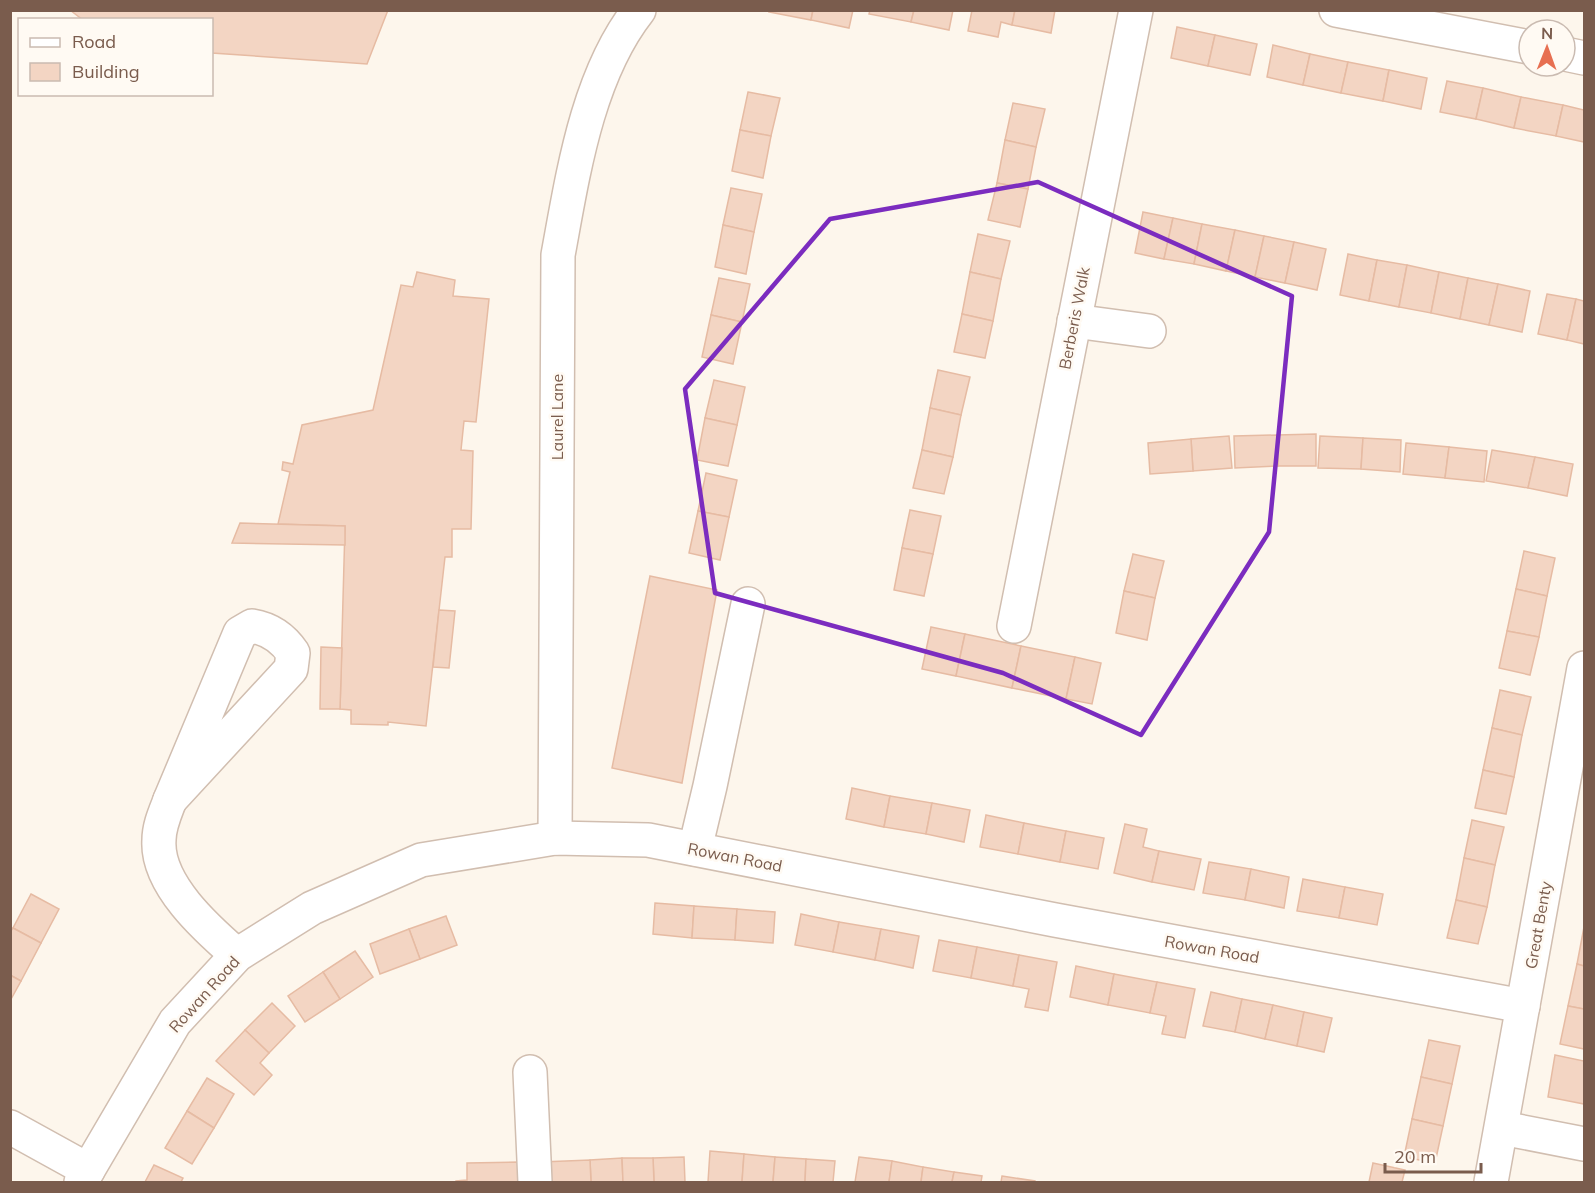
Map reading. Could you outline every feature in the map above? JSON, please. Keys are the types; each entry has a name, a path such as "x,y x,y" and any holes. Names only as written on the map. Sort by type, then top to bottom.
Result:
{"street":[{"name":"Laurel Lane","path":"555,838 558,255 572,178 595,94 623,31 639,10"},
{"name":"Berberis Walk","path":"1014,626 1136,10"},
{"path":"1336,10 1517,45"},
{"path":"1074,321 1149,331"},
{"path":"695,849 711,786 748,604"},
{"path":"170,800 291,669 293,653 286,643 266,628 252,626 240,633 170,800 158,841 166,872 189,908 237,955"},
{"name":"Great Benty","path":"1491,1182 1584,668"},
{"name":"Rowan Road","path":"85,1176 175,1022 237,955 312,908 421,860 555,838 648,840 1055,920 1523,1006"},
{"path":"530,1072 535,1182"},
{"path":"10,1127 85,1176"},
{"path":"1502,1128 1584,1144"}],"highlighted area":[{"path":"1038,182 1292,296 1269,532 1141,735 1003,673 715,593 685,389 830,219"}],"building":[{"path":"70,10 388,10 367,64 213,53 213,18 80,18"},
{"path":"770,10 813,10 811,20 769,12"},
{"path":"813,10 853,10 849,28 811,20"},
{"path":"870,10 914,10 911,22 869,14"},
{"path":"914,10 953,10 949,30 911,22"},
{"path":"972,10 1015,10 1012,25 1001,22 998,37 968,31"},
{"path":"1015,10 1055,10 1051,33 1012,25"},
{"path":"1177,27 1215,35 1208,66 1171,58"},
{"path":"1215,35 1257,44 1250,75 1208,66"},
{"path":"1273,45 1310,54 1303,85 1267,77"},
{"path":"1310,54 1348,62 1341,93 1303,85"},
{"path":"1348,62 1389,70 1383,101 1341,93"},
{"path":"1389,70 1427,78 1421,109 1383,101"},
{"path":"1447,81 1483,88 1476,119 1440,112"},
{"path":"1483,88 1521,97 1514,128 1476,119"},
{"path":"748,92 780,98 771,136 740,130"},
{"path":"1521,97 1563,105 1556,136 1514,128"},
{"path":"1013,103 1045,109 1036,147 1005,140"},
{"path":"1563,105 1584,110 1584,142 1556,136"},
{"path":"740,130 771,136 763,178 732,171"},
{"path":"1005,140 1036,147 1028,189 997,183"},
{"path":"997,183 1028,189 1020,227 988,220"},
{"path":"731,188 762,194 754,232 723,225"},
{"path":"1143,212 1173,218 1164,259 1135,253"},
{"path":"1173,218 1202,224 1194,264 1164,259"},
{"path":"1202,224 1235,230 1226,271 1194,264"},
{"path":"723,225 754,232 746,274 715,267"},
{"path":"1235,230 1264,236 1255,277 1226,271"},
{"path":"978,234 1010,241 1001,279 970,272"},
{"path":"1264,236 1294,242 1285,283 1255,277"},
{"path":"1294,242 1326,249 1317,290 1285,283"},
{"path":"1348,254 1377,260 1369,301 1340,295"},
{"path":"1377,260 1407,265 1399,307 1369,301"},
{"path":"1407,265 1439,272 1431,313 1399,307"},
{"path":"417,272 455,280 453,296 489,299 476,422 464,421 461,450 473,451 471,529 452,529 452,557 445,557 426,726 388,722 388,725 351,724 351,710 340,709 345,526 278,524 290,472 282,470 283,462 293,464 302,425 373,410 401,285 413,287"},
{"path":"970,272 1001,279 993,321 962,314"},
{"path":"1439,272 1468,278 1460,319 1431,313"},
{"path":"719,278 750,284 742,322 711,315"},
{"path":"1468,278 1498,284 1489,325 1460,319"},
{"path":"1498,284 1530,291 1522,332 1489,325"},
{"path":"1547,294 1576,299 1567,340 1538,334"},
{"path":"1576,299 1584,301 1584,344 1567,340"},
{"path":"962,314 993,321 985,358 954,352"},
{"path":"711,315 742,322 733,364 702,357"},
{"path":"938,370 970,377 961,415 930,408"},
{"path":"714,380 745,387 737,425 705,418"},
{"path":"930,408 961,415 953,457 922,450"},
{"path":"705,418 737,425 728,466 697,460"},
{"path":"1316,434 1316,466 1278,466 1277,435"},
{"path":"1277,435 1278,466 1235,468 1234,436"},
{"path":"1229,436 1232,468 1193,471 1191,439"},
{"path":"1320,436 1363,438 1361,469 1318,468"},
{"path":"1363,438 1401,440 1400,472 1361,469"},
{"path":"1191,439 1193,471 1150,474 1148,443"},
{"path":"1406,443 1449,447 1445,478 1403,474"},
{"path":"1449,447 1487,451 1484,482 1445,478"},
{"path":"922,450 953,457 944,494 913,488"},
{"path":"1492,450 1535,457 1528,488 1486,481"},
{"path":"1535,457 1573,464 1567,496 1528,488"},
{"path":"706,473 737,480 729,517 698,511"},
{"path":"910,510 941,516 933,554 902,548"},
{"path":"698,511 729,517 720,560 689,553"},
{"path":"240,523 345,526 345,545 232,543"},
{"path":"902,548 933,554 924,596 894,590"},
{"path":"1524,551 1555,558 1547,596 1516,589"},
{"path":"1133,554 1164,561 1155,598 1124,591"},
{"path":"650,576 717,590 682,783 612,768"},
{"path":"1516,589 1547,596 1539,637 1507,631"},
{"path":"1124,591 1155,598 1147,640 1116,633"},
{"path":"439,610 455,611 449,668 433,667"},
{"path":"931,627 965,634 956,676 922,669"},
{"path":"1507,631 1539,637 1530,675 1499,668"},
{"path":"965,634 1021,646 1012,688 956,676"},
{"path":"1021,646 1075,657 1066,699 1012,688"},
{"path":"321,647 342,648 340,709 320,709"},
{"path":"1075,657 1101,663 1092,704 1066,699"},
{"path":"1500,690 1531,697 1522,735 1492,728"},
{"path":"1492,728 1522,735 1514,777 1483,770"},
{"path":"1483,770 1514,777 1506,814 1475,808"},
{"path":"852,788 890,796 884,827 846,819"},
{"path":"890,796 932,803 926,834 884,827"},
{"path":"932,803 970,810 964,842 926,834"},
{"path":"986,815 1024,823 1018,854 980,847"},
{"path":"1472,820 1504,827 1495,865 1464,858"},
{"path":"1024,823 1066,831 1060,862 1018,854"},
{"path":"1125,824 1147,829 1143,847 1159,851 1152,882 1114,873"},
{"path":"1066,831 1104,838 1098,869 1060,862"},
{"path":"1159,851 1201,859 1194,890 1152,882"},
{"path":"1464,858 1495,865 1487,907 1456,900"},
{"path":"1209,862 1251,869 1245,900 1203,893"},
{"path":"1251,869 1289,877 1284,908 1245,900"},
{"path":"1303,879 1345,887 1339,918 1297,911"},
{"path":"1345,887 1383,894 1377,925 1339,918"},
{"path":"31,894 59,909 41,943 13,928"},
{"path":"1456,900 1487,907 1478,944 1447,938"},
{"path":"655,903 694,906 692,938 653,934"},
{"path":"694,906 737,909 735,940 692,938"},
{"path":"737,909 775,912 773,943 735,940"},
{"path":"801,914 839,922 833,952 795,945"},
{"path":"446,916 457,945 420,959 409,929"},
{"path":"839,922 881,929 875,960 833,952"},
{"path":"1584,927 1584,966 1577,964"},
{"path":"13,928 41,943 21,981 10,975 10,932"},
{"path":"409,929 420,959 380,974 370,944"},
{"path":"881,929 919,936 913,968 875,960"},
{"path":"939,940 977,947 971,978 933,971"},
{"path":"977,947 1019,955 1013,986 971,978"},
{"path":"355,951 373,977 340,999 323,972"},
{"path":"1019,955 1057,962 1048,1011 1025,1007 1029,989 1013,986"},
{"path":"1577,964 1584,966 1584,1009 1568,1006"},
{"path":"1076,966 1114,974 1108,1005 1070,997"},
{"path":"323,972 340,999 305,1022 288,996"},
{"path":"1114,974 1157,982 1150,1013 1108,1005"},
{"path":"10,975 21,981 10,1001"},
{"path":"1157,982 1195,989 1185,1038 1162,1034 1166,1016 1150,1013"},
{"path":"1211,992 1242,999 1235,1032 1203,1026"},
{"path":"1242,999 1273,1005 1265,1039 1235,1032"},
{"path":"272,1003 295,1026 269,1053 245,1030"},
{"path":"1273,1005 1304,1012 1297,1046 1265,1039"},
{"path":"1568,1006 1584,1009 1584,1049 1560,1044"},
{"path":"1304,1012 1332,1018 1324,1052 1297,1046"},
{"path":"245,1030 269,1053 260,1063 272,1075 254,1095 216,1061"},
{"path":"1429,1040 1460,1046 1452,1084 1421,1077"},
{"path":"1555,1055 1584,1061 1584,1104 1548,1097"},
{"path":"1421,1077 1452,1084 1443,1126 1412,1119"},
{"path":"207,1078 234,1094 214,1128 187,1111"},
{"path":"187,1111 214,1128 192,1164 165,1148"},
{"path":"1412,1119 1443,1126 1435,1163 1404,1157"},
{"path":"710,1151 744,1154 742,1182 708,1182"},
{"path":"744,1154 775,1157 773,1182 742,1182"},
{"path":"684,1157 685,1182 654,1182 653,1158"},
{"path":"775,1157 806,1159 805,1182 773,1182"},
{"path":"859,1157 892,1161 889,1182 855,1182"},
{"path":"622,1158 623,1182 591,1182 590,1160"},
{"path":"622,1158 653,1158 654,1182 623,1182"},
{"path":"806,1159 835,1161 833,1182 805,1182"},
{"path":"590,1160 591,1182 542,1182 541,1162"},
{"path":"892,1161 923,1167 921,1182 889,1182"},
{"path":"518,1162 519,1182 456,1182 467,1180 467,1163"},
{"path":"1373,1163 1405,1170 1402,1182 1369,1182"},
{"path":"154,1165 183,1178 181,1182 145,1182"},
{"path":"923,1167 954,1172 952,1182 921,1182"},
{"path":"954,1172 982,1176 981,1182 952,1182"},
{"path":"1002,1176 1035,1181 1035,1182 1001,1182"}]}
